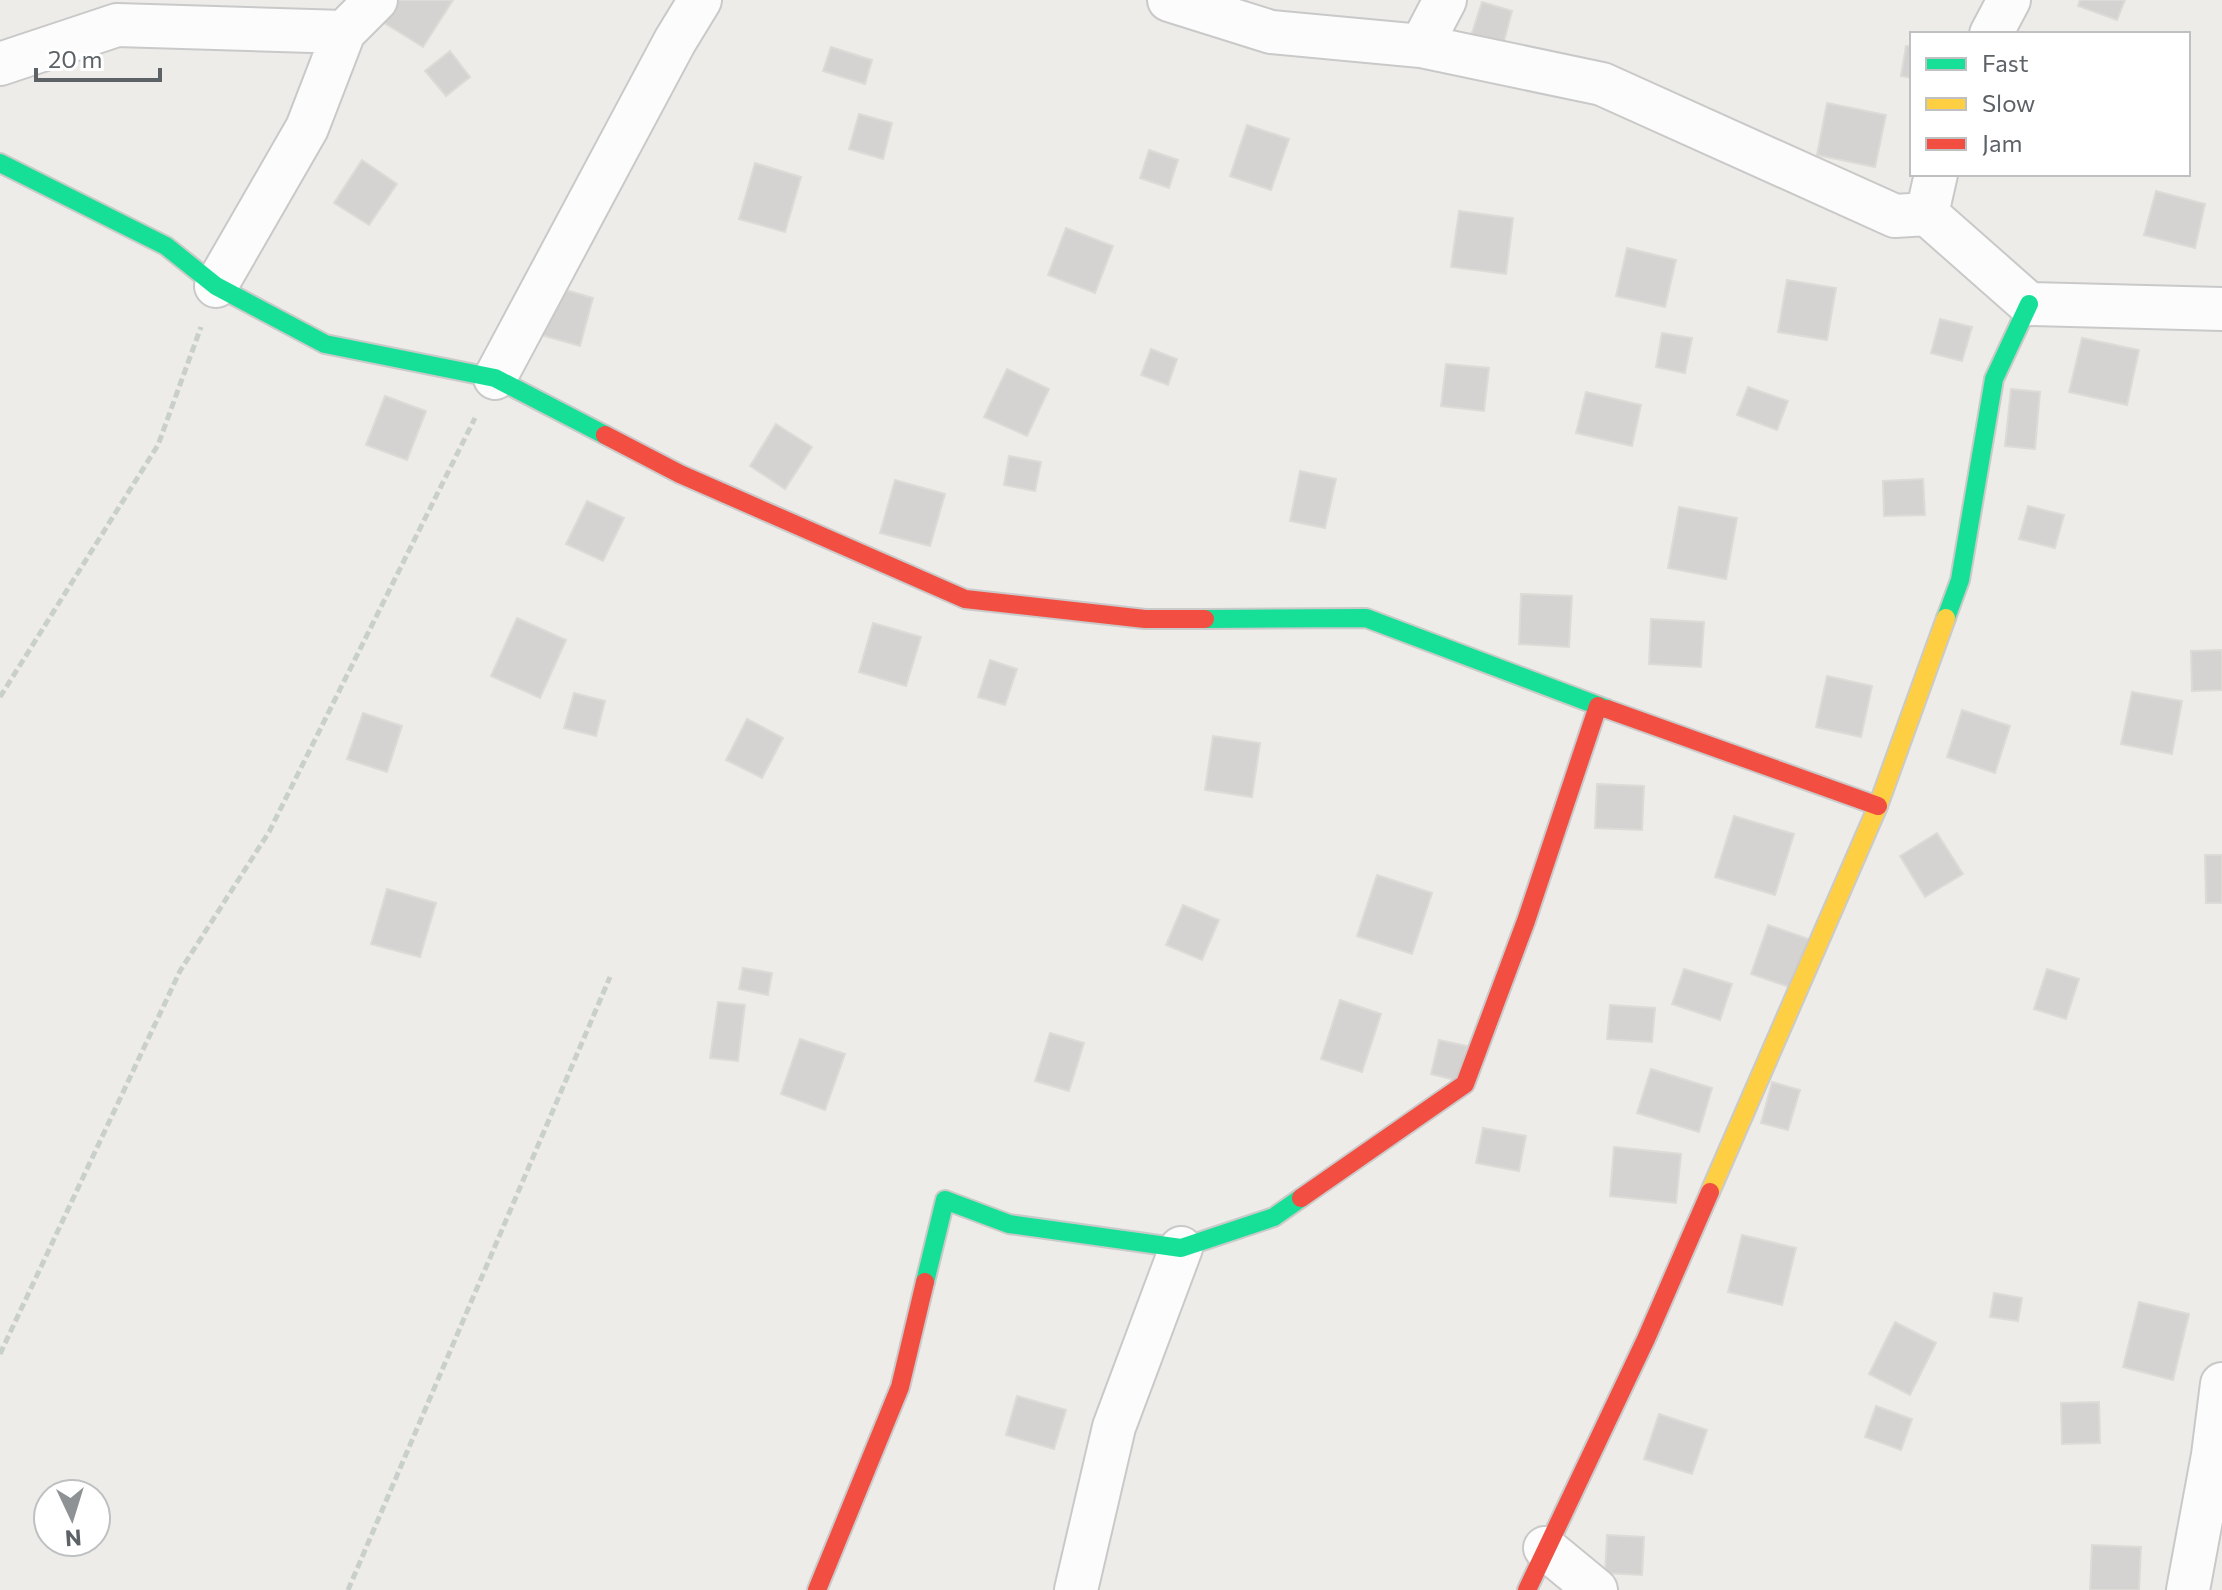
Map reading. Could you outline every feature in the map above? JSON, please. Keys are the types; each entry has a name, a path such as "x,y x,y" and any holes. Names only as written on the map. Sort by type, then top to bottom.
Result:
{"street":[{"path":"216,286 307,128 344,32 376,0"},
{"path":"495,378 675,41 700,0"},
{"path":"1169,0 1271,32 1421,46 1602,84 1895,216 1932,194 2029,304 2222,309"},
{"path":"1421,46 1445,0"},
{"path":"1992,32 2009,0"},
{"path":"0,64 117,25 344,32"},
{"path":"0,163 166,246 216,286 325,344 495,378 680,474 965,599 1145,619 1366,618 1598,706 1878,806"},
{"path":"1527,1590 1646,1339 1878,806 1960,580 1994,379 2029,304"},
{"path":"817,1590 900,1387 945,1200 1009,1224 1181,1248 1274,1217 1465,1084 1526,921 1598,706"},
{"path":"1076,1590 1114,1427 1181,1248"},
{"path":"2188,1590 2213,1455 2222,1384"},
{"path":"1545,1548 1596,1590"}],"path":[{"path":"0,697 158,445 216,286"},
{"path":"0,1354 180,971 269,832 495,378"},
{"path":"348,1590 610,977"}],"building":[{"path":"394,0 453,0 423,47 381,21"},
{"path":"2080,0 2125,0 2117,20 2078,6"},
{"path":"1482,2 1512,11 1503,45 1471,36"},
{"path":"1906,46 1910,46 1910,78 1901,76"},
{"path":"831,47 872,60 865,84 823,71"},
{"path":"450,51 470,77 446,96 425,71"},
{"path":"1827,103 1886,115 1875,167 1817,155"},
{"path":"859,114 892,123 883,159 849,149"},
{"path":"1247,125 1289,139 1271,190 1230,176"},
{"path":"1149,150 1178,160 1169,188 1140,178"},
{"path":"362,160 397,184 369,225 334,203"},
{"path":"755,163 801,177 785,232 739,219"},
{"path":"2156,191 2205,204 2195,248 2144,235"},
{"path":"1459,211 1513,218 1506,274 1451,267"},
{"path":"1066,228 1113,246 1095,293 1048,275"},
{"path":"1627,248 1676,260 1665,307 1616,296"},
{"path":"1787,280 1836,288 1827,340 1778,332"},
{"path":"552,286 593,298 580,346 538,334"},
{"path":"1940,319 1972,327 1962,361 1931,353"},
{"path":"1662,333 1692,338 1685,373 1656,367"},
{"path":"2082,338 2139,350 2127,405 2069,392"},
{"path":"1151,349 1177,359 1168,385 1141,375"},
{"path":"1446,364 1489,368 1484,411 1441,406"},
{"path":"1007,369 1049,389 1027,436 984,417"},
{"path":"1748,387 1788,401 1777,430 1737,415"},
{"path":"2011,389 2040,392 2035,449 2005,446"},
{"path":"1586,392 1641,405 1632,446 1576,433"},
{"path":"385,396 426,411 407,460 366,445"},
{"path":"776,424 812,447 785,489 750,466"},
{"path":"1009,456 1041,462 1035,491 1004,485"},
{"path":"1300,471 1336,479 1325,528 1290,521"},
{"path":"1923,479 1925,515 1884,516 1883,481"},
{"path":"895,480 945,494 930,546 880,533"},
{"path":"587,501 624,518 603,561 566,544"},
{"path":"2028,506 2064,515 2055,548 2019,539"},
{"path":"1679,507 1737,518 1726,579 1668,568"},
{"path":"1521,594 1572,596 1569,647 1519,644"},
{"path":"517,618 566,640 540,698 491,676"},
{"path":"1651,619 1704,622 1701,667 1649,664"},
{"path":"873,623 921,637 906,686 859,672"},
{"path":"2222,650 2222,690 2192,691 2191,651"},
{"path":"990,660 1017,669 1005,705 978,697"},
{"path":"1827,676 1872,686 1861,737 1816,727"},
{"path":"2132,692 2182,701 2172,754 2121,744"},
{"path":"574,693 605,701 596,736 564,728"},
{"path":"1962,710 2010,726 1995,773 1947,757"},
{"path":"363,713 402,726 387,772 347,759"},
{"path":"747,719 783,738 762,778 726,760"},
{"path":"1213,736 1260,743 1252,797 1205,790"},
{"path":"1597,784 1644,786 1642,830 1595,828"},
{"path":"1734,816 1794,834 1775,895 1715,877"},
{"path":"1937,833 1963,874 1925,897 1900,856"},
{"path":"2205,855 2222,855 2222,903 2206,903"},
{"path":"1377,875 1432,893 1412,954 1357,936"},
{"path":"387,889 436,903 420,957 371,944"},
{"path":"1183,905 1219,920 1202,960 1166,945"},
{"path":"1768,925 1809,939 1792,988 1751,974"},
{"path":"743,968 772,973 768,995 739,989"},
{"path":"1684,969 1732,984 1720,1020 1672,1004"},
{"path":"2047,969 2079,979 2066,1019 2034,1009"},
{"path":"1340,1000 1381,1014 1362,1072 1321,1059"},
{"path":"718,1002 745,1005 738,1061 710,1058"},
{"path":"1610,1005 1655,1008 1652,1042 1607,1039"},
{"path":"1050,1033 1084,1043 1069,1091 1035,1081"},
{"path":"800,1039 845,1054 825,1110 781,1094"},
{"path":"1439,1040 1467,1046 1459,1081 1431,1074"},
{"path":"1651,1069 1712,1088 1699,1132 1637,1113"},
{"path":"1772,1082 1800,1090 1788,1130 1761,1123"},
{"path":"1483,1128 1526,1136 1519,1171 1476,1163"},
{"path":"1614,1147 1681,1154 1676,1203 1610,1196"},
{"path":"1742,1235 1796,1248 1782,1305 1728,1292"},
{"path":"1994,1293 2022,1298 2018,1321 1990,1317"},
{"path":"2139,1302 2189,1314 2173,1380 2123,1367"},
{"path":"1895,1322 1936,1343 1910,1395 1869,1374"},
{"path":"1017,1396 1066,1410 1054,1449 1006,1435"},
{"path":"2099,1402 2100,1443 2062,1444 2061,1403"},
{"path":"1876,1406 1912,1419 1901,1450 1865,1437"},
{"path":"1659,1414 1707,1430 1692,1474 1644,1459"},
{"path":"1607,1535 1644,1537 1642,1575 1605,1573"},
{"path":"2092,1545 2141,1547 2139,1590 2090,1590"}],"traffic: fast":[{"path":"0,163 166,246 216,286 325,344 495,378 605,435"},
{"path":"1946,618 1960,580 1994,379 2029,304"},
{"path":"1205,619 1366,618 1607,709"},
{"path":"925,1282 945,1200 1009,1224 1181,1248 1274,1217 1301,1198"}],"traffic: slow":[{"path":"1710,1192 1878,806 1946,618"}],"traffic: jam":[{"path":"605,435 680,474 965,599 1145,619 1205,619"},
{"path":"1301,1198 1465,1084 1526,921 1598,706"},
{"path":"1607,709 1878,806"},
{"path":"1527,1590 1646,1339 1710,1192"},
{"path":"817,1590 900,1387 925,1282"}]}
